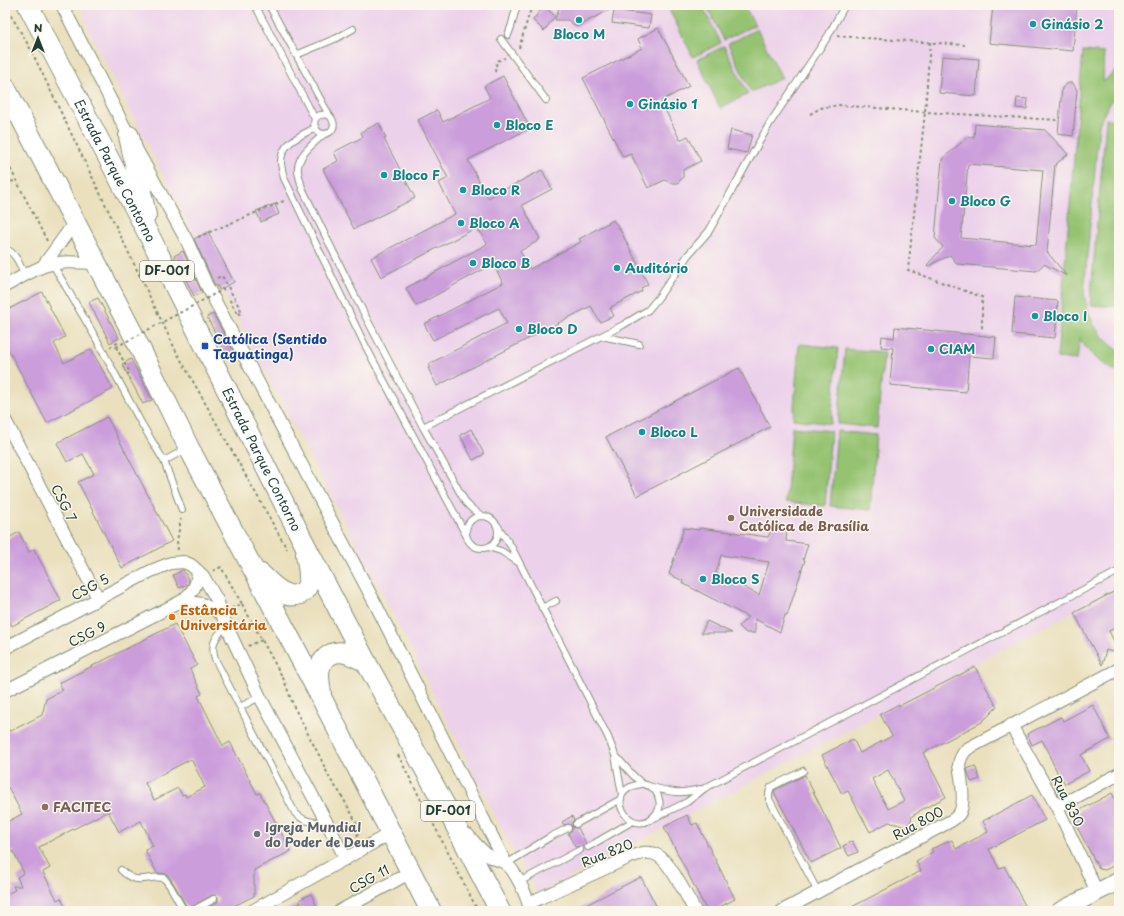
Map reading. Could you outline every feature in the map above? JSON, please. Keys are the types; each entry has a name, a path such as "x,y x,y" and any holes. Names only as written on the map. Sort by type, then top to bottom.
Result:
{"highway":[{"name":"Estrada Parque Contorno","path":"28,5 151,239 296,545 366,662 448,811 500,911"},
{"path":"5,87 97,263 189,448 322,699 431,911"},
{"path":"129,136 151,239"},
{"path":"252,566 277,589 289,595 297,595 304,591 308,586 309,573 296,545"},
{"path":"322,699 319,674 322,662 327,656 334,652 344,652 366,662"}],"main road":[{"path":"1060,911 1119,881"}],"street":[{"path":"62,5 129,136 187,241 206,284 376,605 506,864 519,882 530,907"},
{"path":"5,286 25,276 49,260 75,222"},
{"path":"49,260 97,263"},
{"name":"CSG 7","path":"5,420 98,598"},
{"name":"CSG 5","path":"5,648 98,598 171,563 184,562 197,571"},
{"path":"197,571 217,600 222,615 260,697 326,822 350,856"},
{"name":"CSG 9","path":"5,691 182,601 194,589 197,580 197,571"},
{"path":"182,601 202,604 222,615"},
{"name":"Rua 800","path":"782,911 956,818 961,812 962,807 959,764 962,753 1011,725 1119,669"},
{"name":"Rua 830","path":"1011,725 1057,807 1097,892"},
{"path":"1057,807 1119,774"},
{"path":"448,811 477,846 489,856 506,864"},
{"path":"252,911 391,833"},
{"name":"Rua 820","path":"530,907 630,857 642,853 650,853 657,854 668,864 695,911"},
{"name":"CSG 11","path":"340,911 411,872"}],"lane":[{"path":"255,5 315,119 315,128 318,133 324,134"},
{"path":"269,5 334,124 333,129 324,134 306,151 299,163 298,171 302,188 356,298 423,426 466,503 482,516 491,518 512,548 520,563 608,737 615,755 622,797 621,806 627,818 633,821 642,822 650,820 687,802 705,788 1119,571"},
{"path":"508,35 517,5"},
{"path":"423,426 602,336 648,310 688,255 710,231 770,123 828,36 845,5"},
{"path":"296,55 337,38 354,29"},
{"path":"501,40 546,100"},
{"path":"315,119 319,115 329,115"},
{"path":"315,128 289,143 282,154 281,163 284,178 293,198 365,345 470,544 479,548 488,547 501,551 520,563"},
{"path":"5,249 14,255 25,276"},
{"path":"49,260 97,340 140,421 164,462 182,510"},
{"path":"602,336 639,344"},
{"path":"164,462 189,448"},
{"path":"466,535 467,526 473,518 482,516"},
{"path":"488,547 495,542 499,534 497,525"},
{"path":"542,608 556,601"},
{"path":"222,615 212,651 215,659 295,813 302,819 310,822 326,822"},
{"path":"240,707 260,697"},
{"path":"615,755 641,784"},
{"path":"803,771 771,787 769,799 818,892"},
{"path":"576,824 622,797 627,789 633,785 641,784 668,792 680,793 705,788"},
{"path":"650,820 659,810 659,798 652,787"},
{"path":"588,847 633,821"},
{"path":"506,864 550,837 568,828"},
{"path":"519,882 580,850"},
{"path":"121,870 126,876 137,880 158,877 164,878 184,911"},
{"path":"192,911 214,899"}],"path":[{"path":"5,5 30,48 176,351 296,545"},
{"path":"828,36 964,45"},
{"path":"930,42 925,112 908,270 982,297 982,331"},
{"path":"810,114 821,108 839,106 1057,120"},
{"path":"5,158 49,260"},
{"path":"5,182 16,181"},
{"path":"187,241 293,198"},
{"path":"222,276 242,312 238,315 227,296"},
{"path":"124,376 130,373 116,348 224,289"},
{"path":"97,340 109,348 133,334"},
{"path":"179,562 177,541 182,510"},
{"path":"197,571 221,567 284,680 294,707 317,750 330,779 340,793 356,823 358,832 350,856"},
{"path":"222,615 242,604"},
{"path":"395,751 478,911"}],"shaded area":[{"name":"Universidade Católica de Brasília","path":"81,5 1119,5 1119,588 538,894 509,843 389,606 250,343 89,31"}],"green space":[{"path":"678,5 702,5 721,43 693,57 669,9"},
{"path":"706,5 744,5 755,25 724,40"},
{"path":"757,29 782,78 751,92 728,44"},
{"path":"724,46 748,94 720,108 697,60"},
{"path":"1083,51 1104,53 1103,82 1119,68 1119,94 1110,104 1099,125 1084,292 1088,310 1095,326 1105,339 1119,351 1119,373 1102,363 1091,354 1080,338 1077,360 1057,358"},
{"path":"1106,119 1119,120 1119,307 1090,305"},
{"path":"799,344 838,348 831,424 793,419"},
{"path":"845,349 884,352 877,428 838,424"},
{"path":"792,427 831,431 825,506 786,502"},
{"path":"837,431 876,435 870,510 830,506"}],"building":[{"name":"Bloco M","path":"560,5 619,5 576,27 568,20 555,20"},
{"name":"Ginásio 2","path":"993,5 1077,5 1073,51 989,43"},
{"path":"544,6 555,16 544,31 533,20"},
{"path":"614,10 651,15 649,28 612,23"},
{"path":"658,28 689,86 661,101 680,140 688,136 701,161 683,170 683,177 678,183 671,183 665,180 648,188 631,154 623,157 583,78 642,48 638,39"},
{"path":"942,56 979,59 976,96 939,93"},
{"path":"503,76 530,128 468,160 488,198 542,170 552,189 522,205 540,239 520,251 530,269 581,242 579,239 613,220 617,224 648,284 641,288 642,291 611,307 612,308 610,308 614,316 600,322 591,306 437,386 428,368 430,367 429,364 507,323 499,308 433,340 424,324 503,283 493,264 416,306 406,288 487,244 482,234 476,228 381,277 371,258 455,214 439,183 448,178 418,120 437,110 443,122 490,98 484,86"},
{"path":"1068,83 1073,83 1077,90 1073,136 1058,134 1062,88"},
{"path":"1017,98 1028,99 1027,109 1016,108"},
{"name":"Bloco F","path":"379,123 386,138 384,139 415,198 354,229 323,169 338,161 334,152 363,137 361,132"},
{"name":"Bloco G","path":"975,124 1045,130 1068,154 1055,165 1047,252 1067,276 1044,264 1036,271 957,264 950,255 928,266 927,265 943,247 935,238 942,159 968,137 974,138","holes":["968,164 1043,170 1036,245 961,238"]},
{"path":"731,130 752,135 747,153 727,149"},
{"path":"275,204 279,214 261,222 256,211"},
{"path":"208,232 234,282 219,290 217,285 215,286 194,239"},
{"path":"183,251 202,293 194,296 174,256"},
{"path":"42,292 65,337 54,343 64,363 91,349 113,389 47,423 5,343 5,311"},
{"name":"Bloco I","path":"1015,297 1058,301 1055,338 1012,334"},
{"path":"98,298 119,338 110,343 89,302"},
{"path":"213,314 235,354 228,358 207,317"},
{"name":"CIAM","path":"895,327 996,337 994,358 969,356 966,392 890,385 893,348 881,347 882,336 894,338"},
{"path":"131,359 152,400 143,404 122,364"},
{"name":"Bloco L","path":"739,368 770,427 637,496 606,437"},
{"path":"107,417 172,541 122,568 78,482 94,474 83,454 67,462 57,443"},
{"path":"471,429 484,454 473,460 460,435"},
{"name":"Bloco S","path":"772,524 787,526 786,541 808,544 803,560 805,560 787,616 785,615 780,632 755,619 755,633 746,633 739,626 748,617 682,583 683,581 669,574 684,528 699,530 700,528 768,537","holes":["721,555 769,562 759,595 716,573"]},
{"path":"19,532 29,552 34,549 61,600 12,626 5,613 5,540"},
{"path":"183,570 189,581 188,584 179,588 173,575"},
{"path":"1119,589 1119,626 1109,631 1118,649 1112,652 1106,650 1102,665 1074,613"},
{"path":"707,621 732,633 701,633"},
{"path":"175,624 197,665 190,669 202,694 198,696 223,746 230,742 257,794 260,793 291,851 254,870 254,896 224,911 201,911 218,902 218,897 212,895 188,909 168,875 157,873 145,850 153,846 141,821 119,832 108,811 39,847 50,868 43,872 57,900 61,898 67,911 5,911 5,895 15,890 13,886 21,886 17,877 24,873 13,851 5,855 5,823 22,814 8,787 5,788 5,729 11,731 42,715 46,699 63,690 59,683","holes":["191,759 205,787 186,797 185,794 182,795 178,788 154,800 145,783"]},
{"path":"975,667 997,707 982,722 923,753 946,797 912,816 909,828 889,822 870,832 848,791 842,794 822,755 853,739 860,753 892,736 880,714 899,704 899,706","holes":["888,770 904,801 888,809 872,779"]},
{"path":"1093,705 1110,739 1081,755 1089,771 1065,784 1059,773 1058,774 1050,757 1051,756 1042,740 1032,745 1027,734 1061,717 1063,721"},
{"path":"975,766 980,779 971,782 967,769"},
{"path":"805,775 841,848 811,863 774,792 775,790"},
{"path":"1112,793 1119,808 1119,863 1105,870 1099,869 1075,823 1080,810"},
{"path":"1032,795 1045,820 989,849 999,869 1004,866 1028,911 844,911 921,871 916,861 933,852 931,849 952,840 956,849 988,832 983,821"},
{"path":"687,815 692,825 697,823 735,899 712,911 707,911 664,827"},
{"path":"572,816 574,820 572,822 572,826 569,824 564,825 562,822"},
{"path":"572,826 574,828 578,828 586,843 584,847 575,847 568,833 572,830"},
{"path":"852,841 858,852 849,856 843,846"},
{"path":"641,877 659,911 575,911 609,893"},
{"path":"311,894 319,911 283,911 301,903 299,900"}],"place":[{"name":"Bloco M","path":"579,20"},
{"name":"Ginásio 2","path":"1033,24"},
{"name":"Ginásio 1","path":"630,104"},
{"name":"Bloco E","path":"497,125"},
{"name":"Bloco F","path":"384,175"},
{"name":"Bloco R","path":"463,190"},
{"name":"Bloco G","path":"952,201"},
{"name":"Bloco A","path":"461,223"},
{"name":"Bloco B","path":"473,263"},
{"name":"Auditório","path":"617,268"},
{"name":"Bloco I","path":"1035,316"},
{"name":"Bloco D","path":"519,329"},
{"name":"Católica (Sentido Taguatinga)","path":"205,346"},
{"name":"CIAM","path":"931,349"},
{"name":"Bloco L","path":"642,432"},
{"name":"Universidade Católica de Brasília","path":"731,518"},
{"name":"Bloco S","path":"703,579"},
{"name":"Estância Universitária","path":"172,617"},
{"name":"FACITEC","path":"45,807"},
{"name":"Igreja Mundial do Poder de Deus","path":"257,834"}]}
